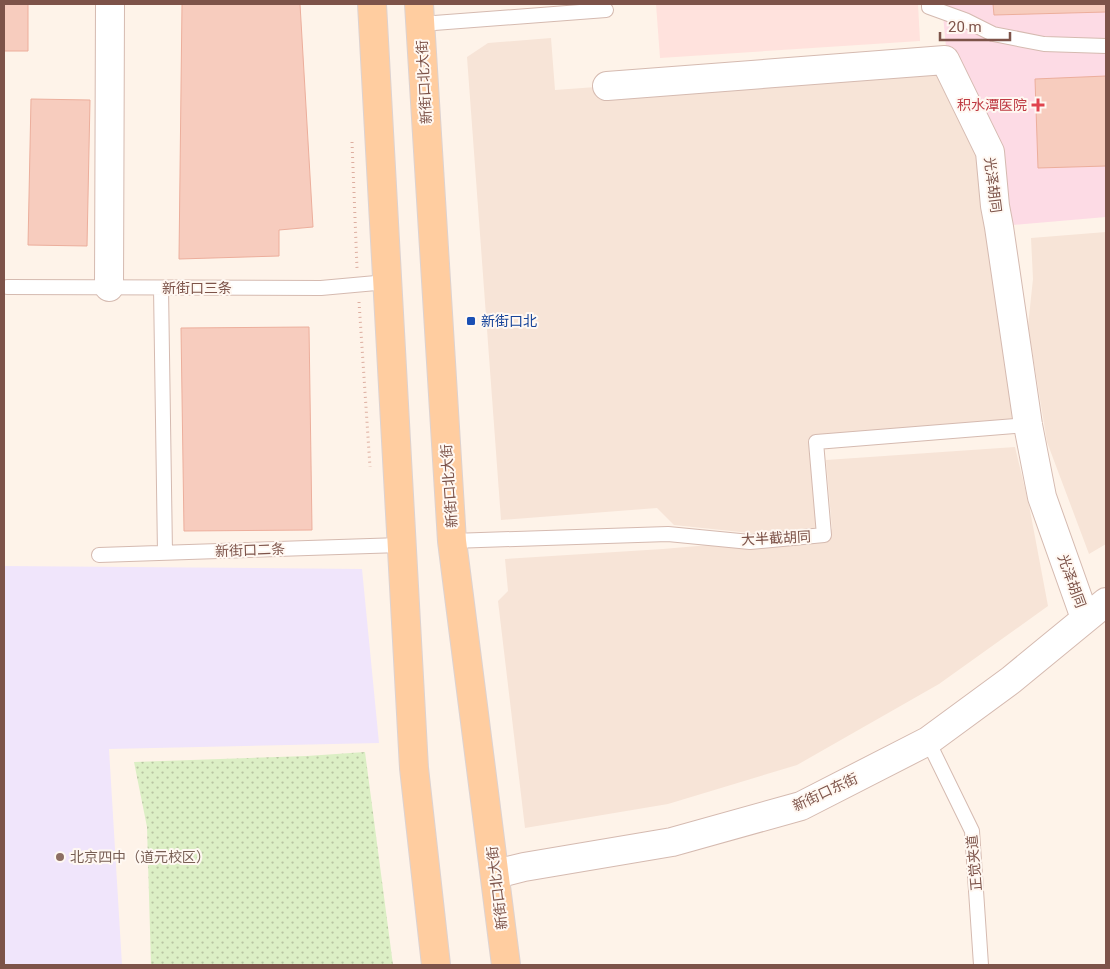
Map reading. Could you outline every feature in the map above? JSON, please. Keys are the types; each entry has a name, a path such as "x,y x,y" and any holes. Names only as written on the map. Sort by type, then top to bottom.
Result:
{"main road":[{"path":"372,4 414,768 436,965"},
{"name":"新街口北大街","path":"420,14 452,541 496,874 506,965"}],"street":[{"path":"108,287 110,4"},
{"name":"光泽胡同","path":"607,86 945,60 990,152 995,206 1000,227 1028,425 1042,497 1096,610"},
{"name":"新街口东街","path":"496,874 524,867 672,842 801,806 928,741 1012,680 1096,610"}],"lane":[{"path":"929,5 992,34 1044,44 1106,46"},
{"path":"420,14 606,10"},
{"name":"新街口三条","path":"6,287 321,288 387,282"},
{"path":"162,288 165,553"},
{"name":"大半截胡同","path":"452,541 668,534 750,542 824,535 816,442 1028,425"},
{"name":"新街口二条","path":"99,555 401,545"},
{"name":"正觉夹道","path":"928,741 972,831 981,965"}],"shaded area":[{"path":"656,4 918,4 920,41 660,58"},
{"name":"积水潭医院","path":"942,4 1106,4 1106,217 1002,226 947,58"},
{"path":"551,38 555,90 941,62 986,154 1015,420 811,439 819,527 794,531 750,533 674,525 657,508 501,520 467,57 488,43"},
{"path":"1106,232 1106,544 1089,554 1047,442 1028,326 1033,279 1031,238"},
{"path":"1015,447 1029,505 1048,606 939,684 797,765 668,804 525,828 498,601 508,591 505,559 663,549 824,535 832,529 826,460"},
{"name":"北京四中（道元校区）","path":"4,566 362,569 379,743 109,749 122,965 4,965"}],"green space":[{"path":"365,752 393,965 151,965 147,827 134,762"}],"building":[{"path":"4,4 28,4 28,51 4,51"},
{"path":"182,4 300,4 313,227 279,230 279,256 179,259"},
{"path":"993,4 1106,4 1106,12 994,15"},
{"path":"1106,76 1106,166 1038,168 1035,79"},
{"path":"31,99 90,100 87,246 28,245"},
{"path":"309,327 312,530 184,531 181,328"}],"place":[{"name":"积水潭医院","path":"1038,105"},
{"name":"新街口北","path":"471,321"},
{"name":"北京四中（道元校区）","path":"60,857"}]}
